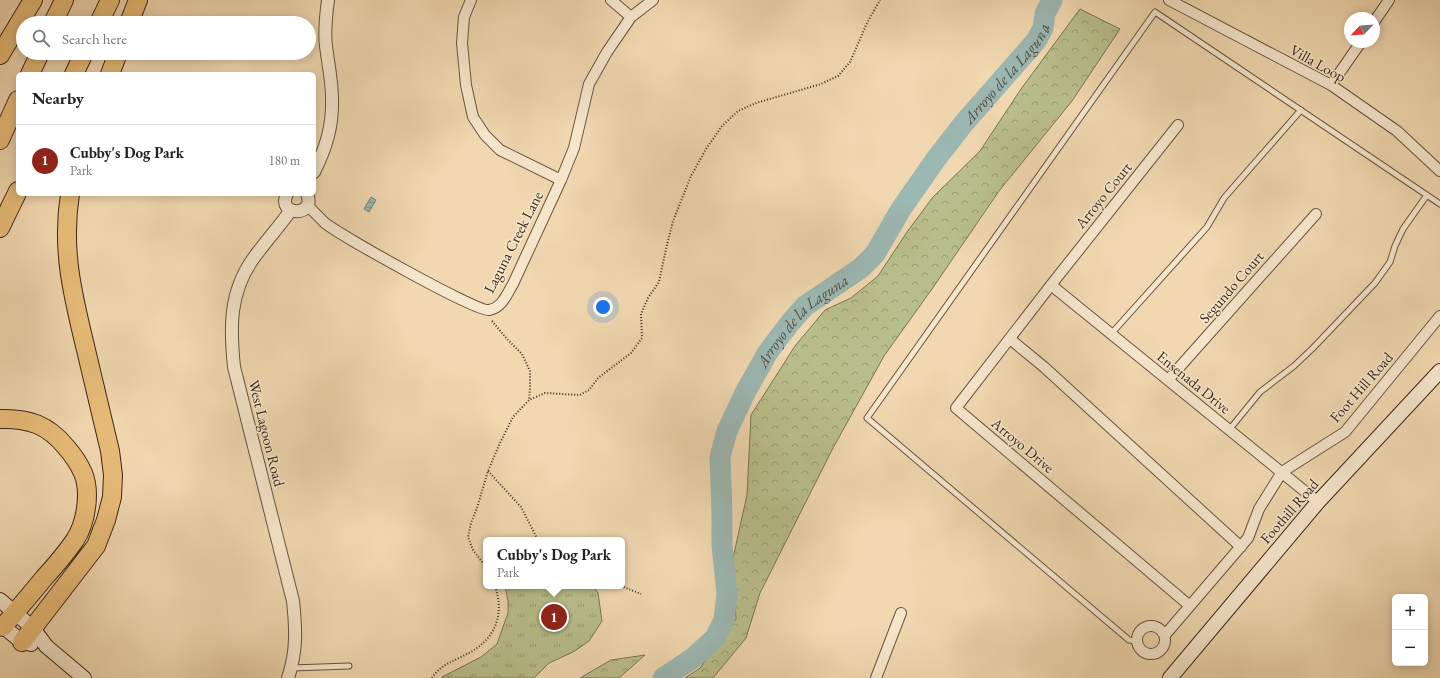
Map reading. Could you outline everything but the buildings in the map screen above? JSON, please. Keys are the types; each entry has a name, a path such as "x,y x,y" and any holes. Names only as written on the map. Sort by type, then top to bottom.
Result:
{"highway":[{"path":"24,16 33,0"},
{"path":"56,16 64,0"},
{"path":"102,16 110,0"},
{"path":"132,16 138,0"},
{"path":"0,56 16,29"},
{"path":"31,72 37,60"},
{"path":"75,72 81,60"},
{"path":"111,72 115,60"},
{"path":"0,140 16,104"},
{"path":"0,228 16,195"},
{"path":"22,642 96,546 106,520 112,497 113,475 110,451 73,297 68,265 66,234 70,196"},
{"path":"0,419 16,418 39,424 59,438 72,454 83,474 87,496 84,518 76,539 2,626"}],"main road":[{"name":"Foothill Road","path":"1170,678 1318,502 1440,371"},
{"path":"0,600 33,628 46,646 84,678"},
{"path":"2,626 22,642 46,646"}],"street":[{"path":"316,168 324,152 331,126 332,98 325,44 325,19 328,0"},
{"path":"471,0 464,17 462,43 466,85 473,117 485,135 500,150 561,180"},
{"path":"611,0 632,17"},
{"name":"Laguna Creek Lane","path":"307,200 325,223 371,251 479,309 489,310 498,305 504,299 561,180 574,148 589,84 606,52 632,17 653,0"},
{"name":"Villa Loop","path":"1169,0 1331,85 1397,131 1440,171"},
{"path":"1380,13 1389,0"},
{"path":"1331,85 1356,48"},
{"name":"Arroyo Court","path":"1051,285 1178,125"},
{"path":"287,196 285,203 291,210 299,212 303,210 307,200"},
{"name":"West Lagoon Road","path":"290,673 295,651 296,628 293,601 234,367 231,338 232,312 240,285 252,260 291,210"},
{"name":"Segundo Court","path":"1168,380 1316,214"},
{"name":"Ensenada Drive","path":"1051,285 1318,502"},
{"name":"Arroyo Drive","path":"1051,285 956,408 1190,606"},
{"name":"Foot Hill Road","path":"1137,641 1137,646 1146,654 1157,653 1165,645 1165,635 1248,538 1259,509 1282,472 1345,432 1440,316"},
{"path":"1010,338 1241,547"},
{"path":"876,678 901,613"},
{"path":"1137,641 1136,634 1144,626 1148,625 1156,625 1165,635"}],"lane":[{"path":"1137,641 1129,640 867,418 1155,12 1440,204"},
{"path":"1111,334 1207,227 1224,198 1301,110"},
{"path":"1229,430 1260,392 1294,366 1313,348 1375,283 1390,262 1395,246 1403,230 1427,195"},
{"path":"290,673 349,666"}],"path":[{"path":"483,564 472,550 468,536 471,522 477,508 488,471 513,417 529,400 545,393 580,395 589,390 598,378 631,353 642,338 641,314 648,298 659,282 673,221 691,176 706,149 722,126 738,111 756,103 821,84 838,76 850,62 867,24 880,0"},
{"path":"489,310 490,318 507,339 522,354 530,371 529,400"},
{"path":"488,471 520,507 536,537"},
{"path":"625,588 641,594"},
{"path":"432,678 436,671 469,654 483,643 493,631 499,617 498,595 496,589"}],"green space":[{"path":"1080,9 1120,29 1072,101 999,191 884,356 833,448 760,593 746,638 713,678 685,678 700,668 736,619 733,558 747,495 751,415 795,346 825,310 851,298 878,276 907,232 933,197 980,151 1021,89"},
{"path":"506,589 595,589 598,593 602,621 589,641 573,652 549,663 534,678 442,678 481,657 497,644 508,613"},
{"path":"645,655 619,678 580,678 611,660"}],"water":[{"path":"371,197 376,200 369,212 364,209"}],"waterway":[{"name":"Arroyo de la Laguna","path":"663,678 693,658 715,638 724,620 727,594 722,545 720,457 727,431 746,391 768,352 805,306 861,268 875,254 901,209 936,159 964,123 1036,41 1043,28 1045,14 1052,0"}],"place":[{"name":"Cubby's Dog Park","path":"554,617"}]}
